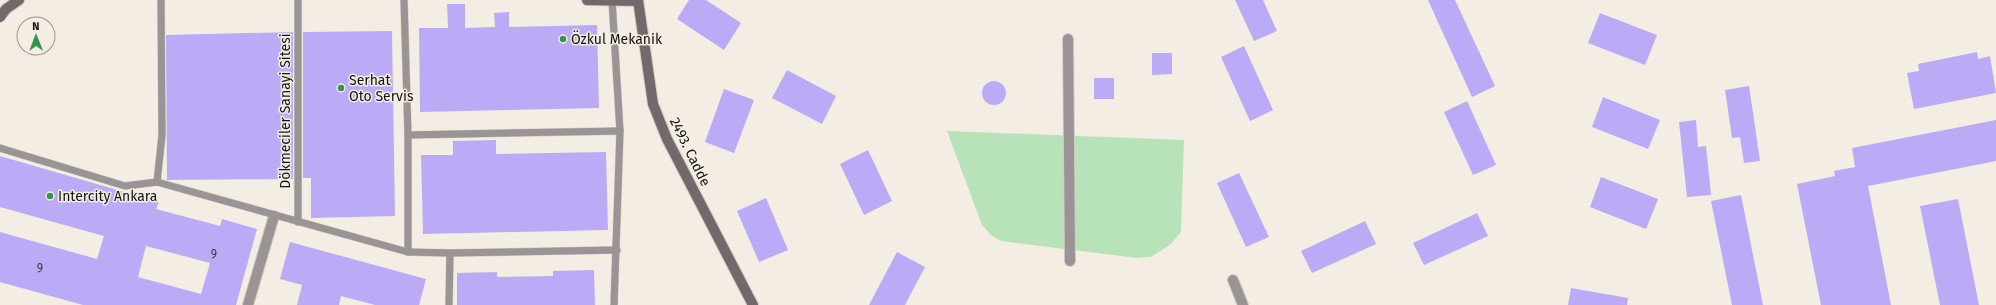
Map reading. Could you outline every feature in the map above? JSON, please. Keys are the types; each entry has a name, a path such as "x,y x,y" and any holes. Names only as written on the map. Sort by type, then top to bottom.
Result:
{"street":[{"path":"0,17 6,9 19,0"},
{"path":"587,0 638,0"},
{"name":"2493. Cadde","path":"638,0 650,85 656,111 667,139 753,305"},
{"path":"1068,39 1070,261"},
{"path":"248,305 274,216"},
{"path":"1233,280 1243,305"}],"lane":[{"path":"157,182 162,135 161,0"},
{"name":"Dökmeciler Sanayi Sitesi","path":"298,0 298,222"},
{"path":"404,0 408,134 408,252"},
{"path":"612,0 620,131 614,305"},
{"path":"408,134 620,131"},
{"path":"0,148 125,186 157,182 274,216 408,252 450,253 617,250"},
{"path":"449,305 450,253"}],"green space":[{"path":"947,131 1184,140 1181,232 1170,245 1151,257 1137,258 1001,241 991,235 982,225"}],"building":[{"path":"689,0 706,0 741,23 724,50 677,19"},
{"path":"1235,0 1263,0 1277,31 1254,41"},
{"path":"1428,0 1455,0 1495,86 1472,97"},
{"path":"447,4 465,4 465,28 495,27 494,13 509,12 509,27 597,25 599,108 420,112 419,28 448,28"},
{"path":"1600,13 1657,35 1645,65 1588,43"},
{"path":"392,31 395,216 311,218 311,178 303,178 303,32"},
{"path":"293,32 293,179 167,180 166,35"},
{"path":"1244,46 1273,110 1250,121 1221,57"},
{"path":"1977,52 1978,59 1990,56 1996,93 1914,109 1907,73 1919,71 1918,64"},
{"path":"1152,53 1172,53 1172,74 1152,75"},
{"path":"787,70 836,96 822,124 772,98"},
{"path":"1094,78 1114,78 1114,99 1094,99"},
{"path":"994,81 1003,84 1006,93 1003,102 994,105 985,102 982,93 985,84"},
{"path":"1749,86 1760,161 1744,163 1740,137 1732,138 1725,90"},
{"path":"724,89 754,100 734,153 705,142"},
{"path":"1603,97 1660,120 1648,149 1592,127"},
{"path":"1467,101 1496,165 1473,175 1444,112"},
{"path":"1696,120 1698,147 1706,146 1711,195 1687,197 1679,122"},
{"path":"1996,120 1996,161 1868,186 1891,305 1821,305 1797,184 1835,176 1834,171 1855,167 1852,148"},
{"path":"496,140 496,154 606,152 608,230 423,234 421,155 453,155 453,141"},
{"path":"868,150 892,201 864,215 840,164"},
{"path":"0,156 159,202 156,209 220,226 222,219 257,229 236,305 83,305 0,282 0,232 97,259 104,236 0,207","holes":["146,246 210,263 201,294 138,277"]},
{"path":"1239,173 1269,237 1246,247 1217,183"},
{"path":"1601,177 1658,199 1646,229 1590,207"},
{"path":"1741,195 1763,305 1732,305 1711,201"},
{"path":"766,198 788,250 759,262 737,211"},
{"path":"1958,199 1979,305 1940,305 1920,206"},
{"path":"1477,213 1488,236 1424,265 1413,243"},
{"path":"1365,221 1376,244 1312,273 1301,251"},
{"path":"290,242 426,279 419,305 375,305 341,296 339,305 297,305 302,285 280,279"},
{"path":"897,252 925,267 905,305 869,305"},
{"path":"594,270 595,305 457,305 457,273 497,272 497,277 553,276 553,271"},
{"path":"1571,288 1628,298 1627,305 1568,305"}],"place":[{"name":"Özkul Mekanik","path":"563,39"},
{"name":"Serhat Oto Servis","path":"341,88"},
{"name":"Intercity Ankara","path":"50,196"}]}
